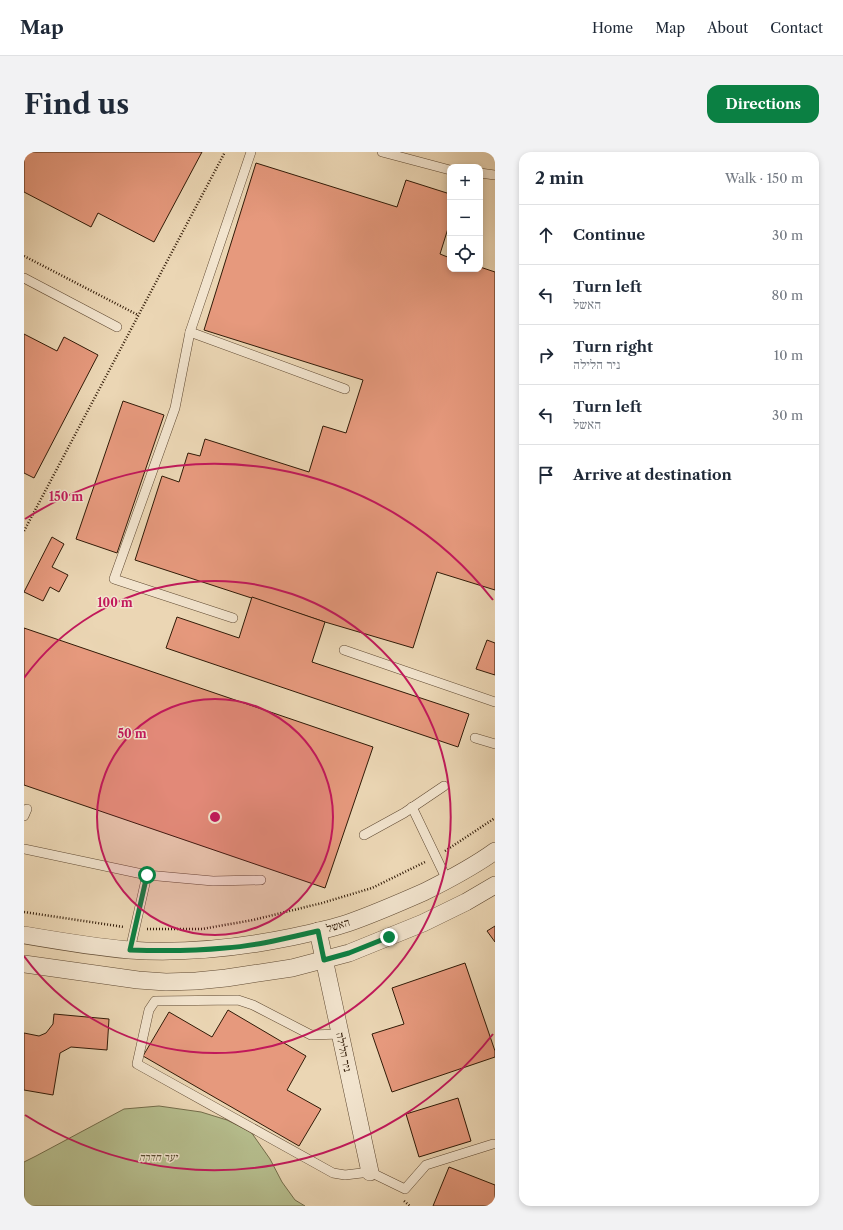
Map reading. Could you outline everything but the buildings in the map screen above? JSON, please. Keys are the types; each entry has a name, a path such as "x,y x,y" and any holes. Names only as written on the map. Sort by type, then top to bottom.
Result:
{"street":[{"name":"האשל","path":"24,935 90,946 130,950 197,950 248,945 318,931 348,923 405,901 465,871 495,851"},
{"path":"24,964 138,980 166,982 196,981 292,968 349,953 423,923 466,902 495,885"},
{"name":"ניר הלילה","path":"318,931 370,1172"}],"lane":[{"path":"233,618 114,579 175,408 190,332 251,152"},
{"path":"382,152 447,169"},
{"path":"483,174 495,175"},
{"path":"24,278 117,327"},
{"path":"190,332 345,389"},
{"path":"344,650 495,702"},
{"path":"475,738 495,744"},
{"path":"364,834 404,813 444,786"},
{"path":"412,807 447,880"},
{"path":"24,849 147,875 213,881 261,880"},
{"path":"130,950 147,875"},
{"path":"340,1034 311,1035 253,1005 238,1000 155,1001 150,1010 137,1064 333,1173 346,1175 370,1172 405,1189 426,1165 493,1144"}],"path":[{"path":"24,531 225,152"},
{"path":"24,256 138,315"},
{"path":"24,912 135,928 202,929 268,916 322,904 372,888 436,857 495,818"}],"green space":[{"name":"יער חדרה","path":"159,1106 201,1112 227,1120 251,1132 270,1159 282,1182 295,1200 305,1206 24,1206 24,1162 124,1109"}],"route":[{"path":"147,875 130,950 197,950 225,948 278,940 318,931 324,960 349,953 389,937"}]}
